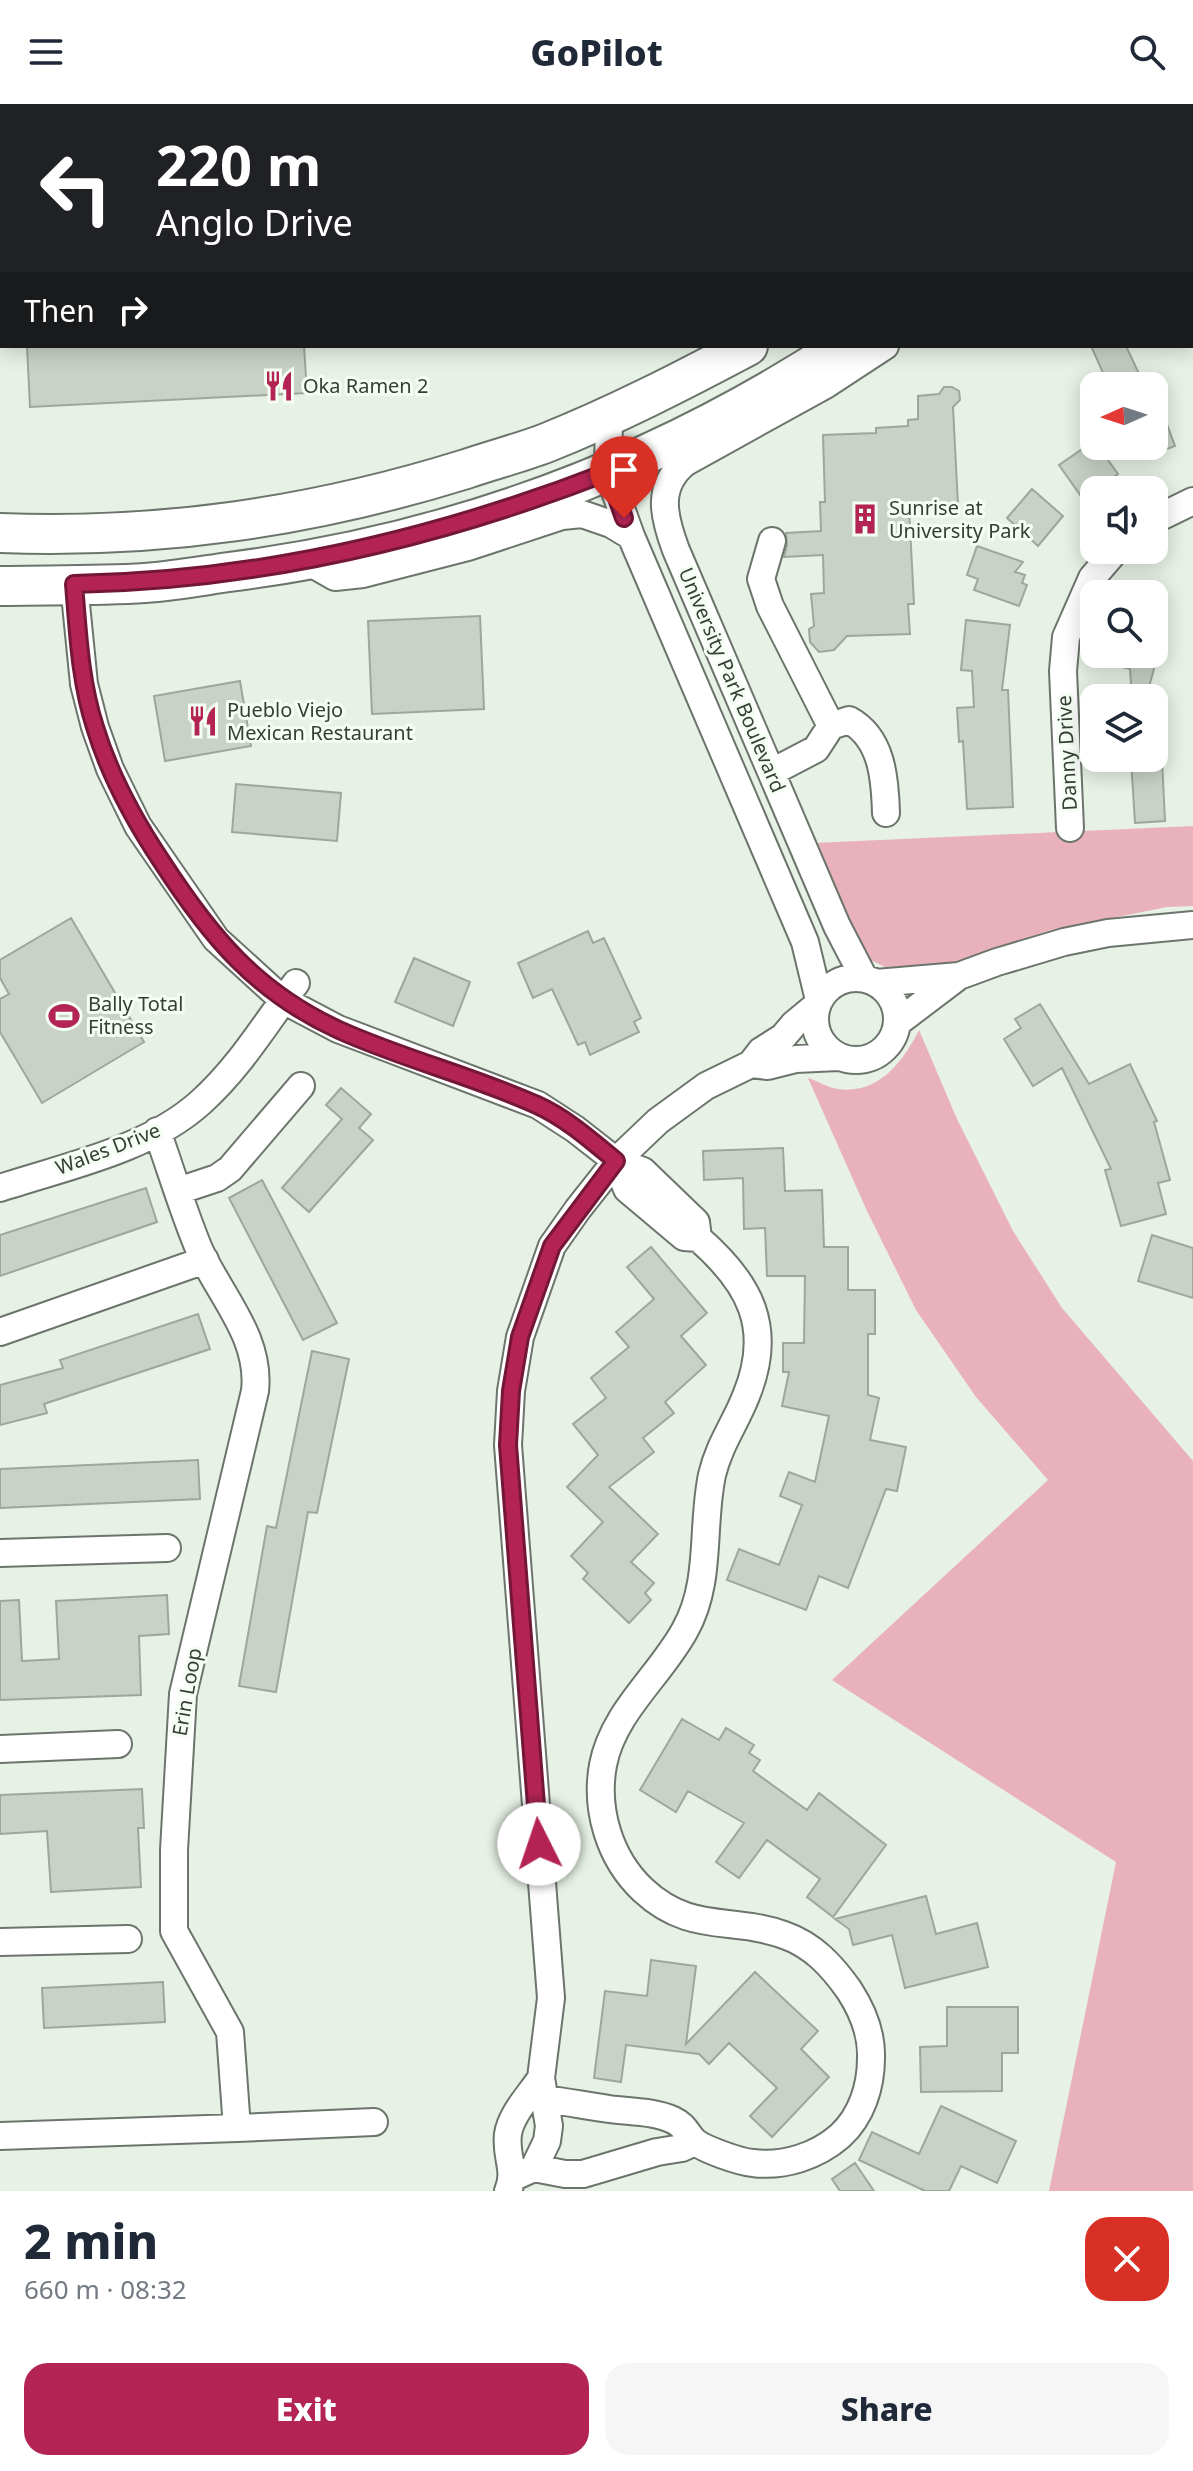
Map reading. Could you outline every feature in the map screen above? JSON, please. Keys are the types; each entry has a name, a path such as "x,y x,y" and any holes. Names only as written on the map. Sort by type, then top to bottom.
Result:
{"highway":[{"path":"0,533 72,535 164,529 260,520 358,500 544,444 665,390 744,348"},
{"path":"0,584 147,583 307,561 424,535 527,504 695,433 839,348"},
{"path":"0,584 12,567 30,561 179,556 312,539 339,530 347,522 358,500"}],"street":[{"name":"University Park Boulevard","path":"870,981 837,926 667,528 663,501 670,479 686,462 827,384 882,348"},
{"name":"University Park Boulevard","path":"609,416 608,472 631,536 805,942 818,1003"},
{"path":"1168,513 1193,501"},
{"path":"307,561 335,577 363,574 468,547 562,516 582,514 611,524 631,536"},
{"path":"772,541 761,579 770,606 831,726"},
{"name":"Danny Drive","path":"1070,828 1063,671 1066,637 1092,578 1104,564"},
{"path":"74,584 84,684 95,727 124,801 186,900 216,939 338,1029 538,1105 575,1129 616,1161 627,1189 684,1237 698,1238 732,1270 746,1291 757,1329 758,1350 753,1377 720,1449 712,1477 703,1581 696,1607 669,1657 615,1729 603,1763 601,1811 615,1852 626,1870 659,1903 678,1914 709,1923 782,1934 820,1956 851,1994 868,2031 871,2071 861,2108 842,2135 814,2153 784,2162 739,2161 695,2142 686,2128 657,2115 543,2089"},
{"path":"772,772 816,749 831,726 849,720 868,735 879,756 886,787 886,813"},
{"path":"897,1023 959,976 1064,942 1108,933 1193,925 1193,944"},
{"path":"519,2178 547,2141 549,2126 543,2089 551,1998 508,1445 511,1391 520,1337 552,1246 616,1161 658,1121 706,1086 751,1064 761,1051 783,1037 838,982 851,978 870,981 959,976"},
{"path":"751,1064 768,1066 796,1059 838,1057 852,1061 866,1060 880,1054 890,1044 897,1023 894,1003 887,991 870,981"},
{"name":"Wales Drive","path":"0,1188 115,1150 189,1112 213,1091 253,1046 290,991"},
{"path":"818,1003 815,1026 819,1038 838,1057"},
{"path":"178,1191 217,1178 230,1169 301,1086"},
{"name":"Erin Loop","path":"157,1131 205,1260 250,1344 256,1363 256,1382 183,1694 174,1850 173,1923 176,1938 230,2032 237,2128"},
{"path":"0,1332 205,1260"},
{"path":"0,1553 167,1548"},
{"path":"0,1749 118,1744"},
{"path":"0,1942 128,1939"},
{"path":"519,2178 509,2153 510,2125 543,2089"},
{"path":"0,2136 374,2122"},
{"path":"519,2178 583,2174 695,2142"}],"shaded area":[{"path":"1193,826 1193,906 1167,907 1047,931 926,972 902,975 864,957 814,843"},
{"path":"919,1030 957,1119 1013,1231 1062,1308 1193,1461 1193,2191 1049,2191 1116,1862 832,1680 1048,1480 976,1397 916,1310 867,1211 808,1078 838,1089 865,1087 888,1074"}],"building":[{"path":"27,348 304,348 307,393 30,407"},
{"path":"1092,348 1127,348 1138,372 1103,372"},
{"name":"Sunrise at University Park","path":"944,387 959,391 960,400 953,407 958,505 909,508 914,604 908,604 910,634 847,636 834,650 819,652 810,642 809,629 814,626 811,594 824,593 823,555 784,557 786,533 821,531 820,502 825,502 823,435 876,433 876,428 908,426 908,420 918,419 918,396 939,394"},
{"path":"1168,427 1175,446 1168,449"},
{"path":"1080,451 1080,460 1108,460 1118,474 1080,476 1080,495 1059,465"},
{"path":"1032,489 1063,516 1038,546 1007,518"},
{"path":"977,546 1023,562 1015,572 1025,575 1022,583 1027,585 1019,606 974,590 978,579 967,575"},
{"path":"480,616 484,709 372,714 368,621"},
{"path":"966,620 1010,625 1002,690 1008,690 1013,807 967,809 963,741 959,742 957,708 974,707 972,671 961,670"},
{"path":"1126,668 1154,668 1150,684 1131,684 1130,669"},
{"name":"Pueblo Viejo Mexican Restaurant","path":"240,681 251,746 165,761 154,696"},
{"path":"1132,772 1163,772 1165,821 1135,823"},
{"path":"236,784 341,793 337,841 232,832"},
{"name":"Bally Total Fitness","path":"71,918 144,1042 42,1103 0,1032 0,999 9,994 0,978 0,960"},
{"path":"588,931 593,943 604,938 641,1018 634,1022 639,1032 590,1055 585,1042 578,1045 552,989 533,998 518,963"},
{"path":"414,958 470,982 453,1026 395,1002"},
{"path":"1040,1004 1089,1084 1130,1064 1157,1121 1154,1122 1170,1180 1158,1183 1166,1214 1121,1226 1105,1170 1111,1169 1062,1068 1033,1086 1004,1039 1021,1028 1015,1019"},
{"path":"341,1088 371,1114 359,1128 373,1140 309,1212 282,1188 342,1119 326,1105"},
{"path":"783,1148 785,1191 822,1190 824,1247 848,1247 848,1290 875,1290 875,1334 868,1334 868,1395 879,1398 870,1440 906,1447 897,1491 886,1489 848,1588 819,1576 806,1610 727,1580 739,1549 779,1565 802,1505 780,1496 789,1472 815,1482 829,1416 782,1406 789,1372 783,1372 783,1343 804,1343 805,1276 767,1276 765,1228 744,1229 743,1178 704,1180 703,1151"},
{"path":"262,1180 337,1323 303,1340 229,1198"},
{"path":"146,1188 157,1222 0,1276 0,1235"},
{"path":"1152,1235 1193,1248 1193,1298 1138,1281"},
{"path":"651,1247 707,1313 681,1336 706,1365 665,1402 674,1413 643,1438 654,1452 609,1487 658,1534 631,1562 654,1583 645,1593 651,1600 629,1623 583,1579 588,1573 571,1556 603,1522 567,1487 598,1455 573,1424 606,1398 591,1378 629,1347 616,1332 654,1299 627,1267"},
{"path":"198,1314 210,1349 44,1404 47,1413 0,1425 0,1385 63,1368 60,1360"},
{"path":"312,1351 349,1359 317,1513 308,1512 276,1692 239,1686 267,1526 276,1528"},
{"path":"198,1460 200,1499 0,1508 0,1469"},
{"path":"167,1595 169,1634 139,1636 141,1695 0,1700 0,1601 19,1600 22,1661 59,1659 56,1601"},
{"path":"682,1719 719,1740 726,1728 754,1745 749,1753 760,1760 753,1771 807,1810 819,1793 886,1845 833,1917 807,1897 820,1879 767,1840 739,1878 716,1862 744,1823 688,1791 676,1812 640,1790"},
{"path":"142,1789 144,1828 138,1828 141,1887 51,1892 47,1831 0,1834 0,1795"},
{"path":"926,1896 936,1934 977,1923 988,1967 905,1988 892,1935 853,1945 849,1929 835,1919"},
{"path":"651,1960 696,1966 686,2044 755,1972 818,2031 801,2049 829,2077 772,2137 750,2116 777,2088 729,2043 709,2064 699,2054 626,2045 621,2082 594,2078 605,1991 647,1996"},
{"path":"163,1982 165,2022 44,2028 42,1988"},
{"path":"947,2007 1018,2007 1018,2053 1002,2053 1002,2091 921,2092 920,2047 947,2046"},
{"path":"941,2106 1016,2141 997,2183 961,2166 949,2191 925,2191 859,2160 872,2132 919,2154"},
{"path":"855,2163 874,2191 840,2191 832,2179"}],"place":[{"name":"Oka Ramen 2","path":"279,386"},
{"name":"Sunrise at University Park","path":"865,519"},
{"name":"Pueblo Viejo Mexican Restaurant","path":"203,721"},
{"name":"Bally Total Fitness","path":"64,1016"}],"route":[{"path":"539,1844 508,1445 511,1391 520,1337 552,1246 616,1161 538,1105 338,1029 283,1000 216,939 186,900 138,826 110,769 84,684 74,584 147,583 273,567 355,551 424,535 527,504 608,472 624,518"}]}
